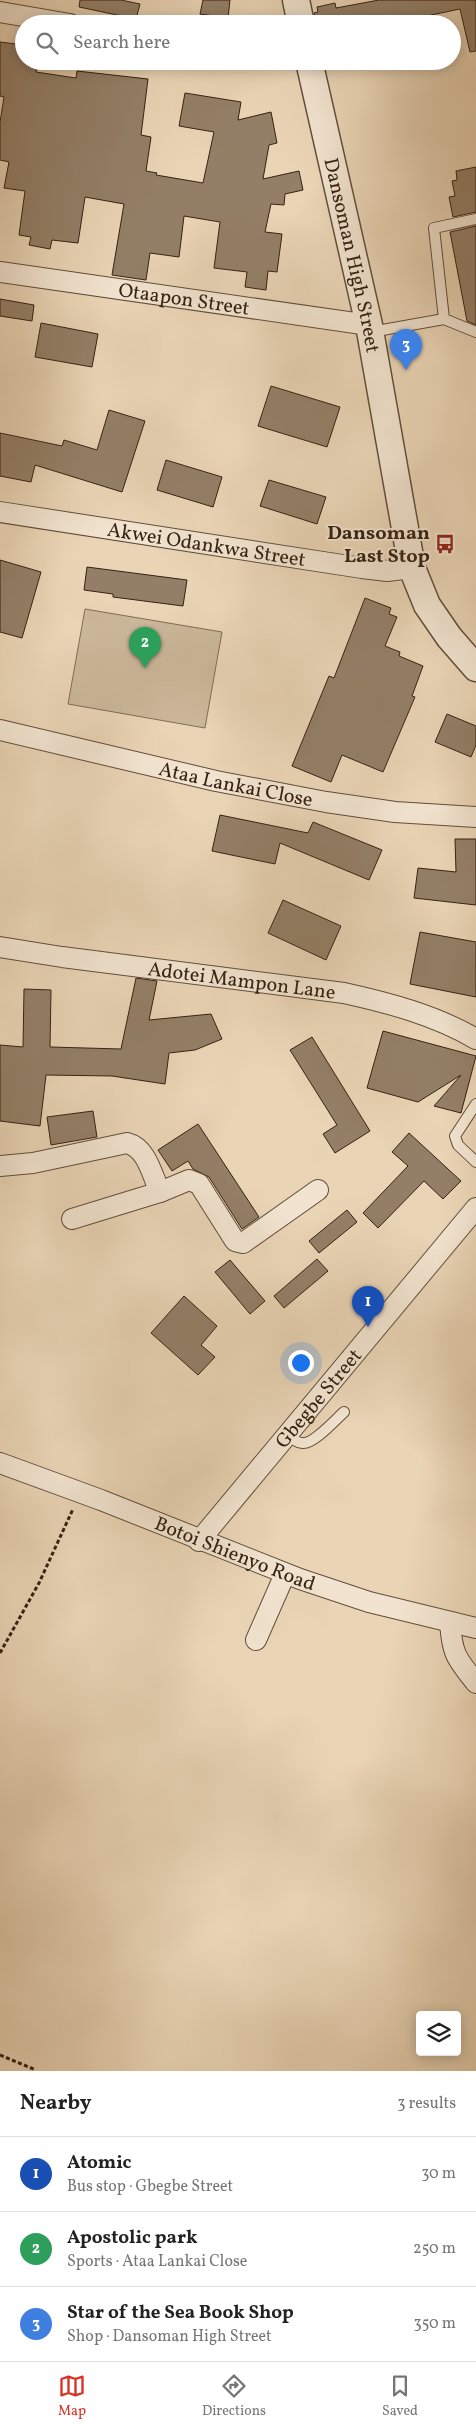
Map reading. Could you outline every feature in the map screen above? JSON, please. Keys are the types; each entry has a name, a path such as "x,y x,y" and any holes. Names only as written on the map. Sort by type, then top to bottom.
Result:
{"street":[{"path":"296,0 299,15"},
{"path":"0,12 18,15"},
{"name":"Dansoman High Street","path":"307,70 369,329 412,568 427,605 449,638 476,668"},
{"name":"Otaapon Street","path":"0,272 369,329"},
{"name":"Akwei Odankwa Street","path":"0,512 362,568 387,571 412,568"},
{"name":"Ataa Lankai Close","path":"0,730 216,781 326,802 395,812 476,817"},
{"name":"Adotei Mampon Lane","path":"0,947 62,957 344,993 389,1003 454,1026 476,1039"},
{"path":"0,1166 33,1163 127,1143 141,1150 160,1192"},
{"path":"72,1218 194,1180 199,1184 238,1243 243,1242 318,1190"},
{"name":"Gbegbe Street","path":"200,1541 476,1208"},
{"name":"Botoi Shienyo Road","path":"0,1463 80,1492 285,1574 369,1602 476,1628"},
{"path":"256,1640 285,1574"},
{"path":"450,1622 452,1647 456,1659 476,1683"}],"lane":[{"path":"444,320 434,228 476,219"},
{"path":"369,329 444,320 476,332"},
{"path":"476,1104 456,1136 458,1145 476,1162"},
{"path":"289,1434 302,1444 311,1442 344,1412"}],"path":[{"path":"0,1653 39,1583 80,1492"},
{"path":"0,2055 36,2070"}],"shaded area":[{"path":"85,609 222,632 205,728 68,704"}],"building":[{"path":"80,0 121,0 140,4 137,15 117,15 79,7"},
{"path":"203,0 230,0 228,15 200,14"},
{"path":"379,0 476,0 476,51 470,52 460,9 431,15 314,15 314,13 318,12 317,7 335,3 336,8"},
{"path":"0,42 15,44 15,70 36,70 36,72 76,78 77,71 148,79 141,135 151,137 146,171 157,173 156,175 203,183 214,132 179,126 185,93 241,102 238,120 271,112 277,143 269,145 263,179 299,171 303,190 285,194 284,205 271,204 265,232 282,234 277,272 268,271 266,290 245,287 247,272 214,268 220,222 184,216 179,257 150,253 146,280 112,275 124,204 85,197 78,243 52,240 50,249 29,245 31,237 19,235 25,191 4,188 9,162 0,160 0,122 4,97 0,96"},
{"path":"476,167 476,212 453,217 449,197 455,196 452,181 457,180 456,171"},
{"path":"476,226 476,325 467,321 450,232"},
{"path":"0,299 34,305 32,321 0,316"},
{"path":"41,323 98,334 92,367 35,357"},
{"path":"271,386 340,407 327,447 258,426"},
{"path":"109,410 145,421 122,492 35,465 31,482 0,476 0,433 62,446 64,440 97,450"},
{"path":"166,460 222,477 213,507 157,490"},
{"path":"269,480 326,497 317,524 260,506"},
{"path":"0,560 41,572 22,638 0,632"},
{"path":"87,567 187,580 183,606 113,597 113,594 84,590"},
{"path":"365,598 391,608 389,614 397,617 385,646 400,652 399,656 423,666 412,696 415,697 383,772 342,755 331,782 292,766 329,676 334,678"},
{"path":"447,714 476,726 476,745 471,757 435,742"},
{"path":"220,815 308,833 313,822 382,850 369,880 280,843 275,864 212,851"},
{"path":"455,839 476,839 476,905 414,898 418,868 456,872"},
{"path":"283,900 341,926 326,960 268,933"},
{"path":"420,932 476,942 476,997 410,984"},
{"path":"136,978 157,981 149,1020 211,1014 222,1039 195,1050 169,1053 165,1084 112,1076 46,1075 40,1126 0,1121 0,1045 23,1047 24,989 51,990 50,1047 121,1049"},
{"path":"383,1031 476,1056 461,1113 434,1106 461,1075 418,1102 367,1088"},
{"path":"312,1037 370,1131 335,1153 323,1134 337,1125 290,1050"},
{"path":"93,1111 97,1137 51,1145 47,1117"},
{"path":"198,1124 259,1217 242,1229 209,1177 193,1169 188,1161 172,1171 158,1150"},
{"path":"409,1133 461,1181 443,1199 424,1181 378,1228 363,1213 408,1166 392,1152"},
{"path":"347,1210 357,1222 319,1253 309,1241"},
{"path":"317,1259 328,1271 284,1308 274,1296"},
{"path":"230,1260 265,1301 250,1314 215,1272"},
{"path":"184,1296 217,1326 201,1345 215,1357 198,1375 151,1333"}],"place":[{"name":"Star of the Sea Book Shop","path":"406,370"},
{"name":"Dansoman Last Stop","path":"445,544"},
{"name":"Apostolic park","path":"145,668"},
{"name":"Atomic","path":"368,1327"}]}
